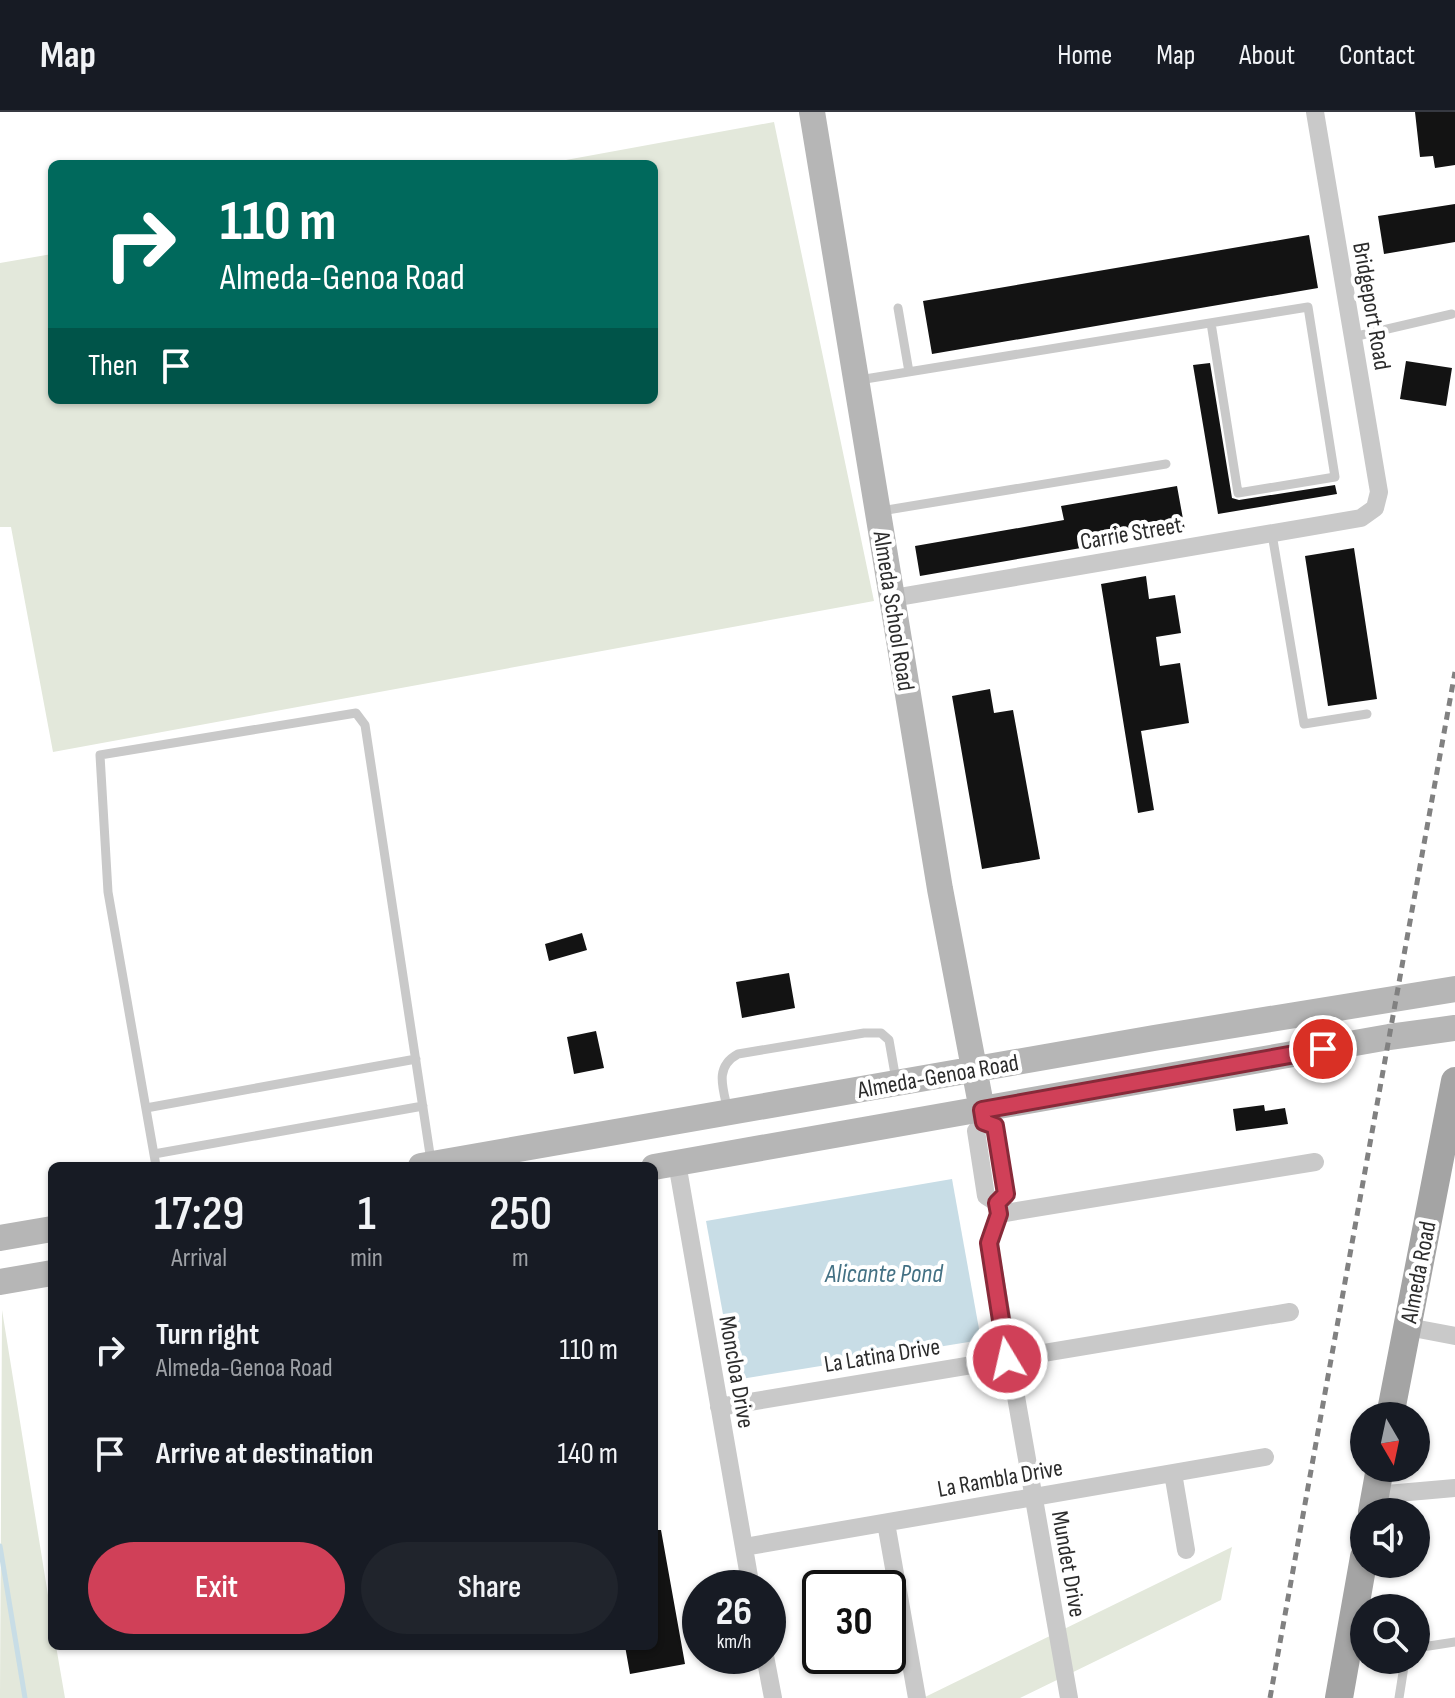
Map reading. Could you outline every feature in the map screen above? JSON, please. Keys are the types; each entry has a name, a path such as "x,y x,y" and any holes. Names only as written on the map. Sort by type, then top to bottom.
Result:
{"main road":[{"name":"Almeda School Road","path":"812,112 940,889 983,1116"},
{"name":"Almeda-Genoa Road","path":"466,1162 517,1158 728,1113 1455,989"},
{"name":"Almeda-Genoa Road","path":"666,1165 983,1116 1161,1078 1455,1028"},
{"path":"1154,1038 1161,1078"},
{"name":"Almeda Road","path":"1393,1402 1450,1138 1455,1081"},
{"path":"0,1238 48,1230"},
{"path":"0,1282 48,1274"},
{"path":"1339,1698 1360,1578"}],"street":[{"name":"Bridgeport Road","path":"1315,112 1379,492 1375,508"},
{"name":"Carrie Street","path":"893,598 1361,518 1375,508"},
{"name":"Mundet Drive","path":"983,1116 995,1126 1006,1194 998,1209 989,1243 1069,1698"},
{"path":"983,1116 976,1131 986,1196 998,1209 1315,1162"},
{"name":"Moncloa Drive","path":"666,1165 719,1407 748,1570"},
{"name":"La Latina Drive","path":"719,1407 1290,1312"},
{"path":"1408,1327 1455,1336"},
{"name":"La Rambla Drive","path":"744,1547 1265,1457"},
{"path":"1173,1473 1186,1550"},
{"path":"1376,1492 1455,1488"},
{"path":"886,1523 917,1698"},
{"path":"768,1674 773,1698"}],"lane":[{"path":"856,381 1308,307 1335,477 1238,493 1211,323"},
{"path":"898,308 909,372"},
{"path":"1353,337 1452,314"},
{"path":"878,512 1166,464"},
{"path":"1272,533 1304,724 1367,714"},
{"path":"155,1162 108,892 100,755 356,713 365,725 423,1106 427,1162"},
{"path":"728,1113 721,1077 728,1059 738,1054 864,1033 881,1033 889,1040 896,1083"},
{"path":"146,1108 416,1059"},
{"path":"154,1154 423,1106"},
{"path":"981,1162 1000,1159"},
{"path":"1430,1646 1455,1642"},
{"path":"1399,1698 1403,1674"}],"shaded area":[{"path":"774,122 874,601 53,752 11,527 0,527 0,263 48,255 48,404 658,404 658,160 566,160"},
{"path":"2,1310 48,1595 48,1650 57,1650 65,1698 0,1698"},
{"path":"1232,1547 1221,1600 1020,1698 923,1698"}],"water":[{"name":"Alicante Pond","path":"952,1179 981,1340 735,1380 706,1221"}],"building":[{"path":"1415,112 1455,112 1455,165 1435,168 1433,156 1420,157"},
{"path":"1455,204 1455,242 1384,254 1378,216"},
{"path":"1309,235 1318,288 932,354 923,301"},
{"path":"1406,361 1452,368 1446,406 1400,399"},
{"path":"1210,363 1232,498 1239,500 1335,485 1337,494 1218,514 1193,365"},
{"path":"1177,486 1185,530 920,576 915,546 1064,520 1061,506"},
{"path":"1354,548 1377,699 1328,706 1305,556"},
{"path":"1146,576 1149,599 1175,595 1181,633 1156,637 1160,666 1180,663 1189,723 1141,731 1154,810 1138,813 1101,584"},
{"path":"990,689 994,713 1013,710 1040,859 982,869 952,696"},
{"path":"582,933 587,950 549,961 545,944"},
{"path":"789,973 795,1008 742,1018 736,982"},
{"path":"596,1031 604,1068 574,1074 567,1037"},
{"path":"1264,1105 1265,1111 1285,1108 1288,1124 1236,1131 1233,1109"},
{"path":"658,1530 661,1530 682,1647 682,1665 630,1674 626,1650 658,1650"}],"waterway":[{"path":"0,1546 25,1698"}],"railway":[{"path":"1270,1698 1455,672"}],"route":[{"path":"1007,1359 989,1243 999,1214 997,1203 1006,1194 995,1126 984,1122 982,1110 1323,1049"}]}
